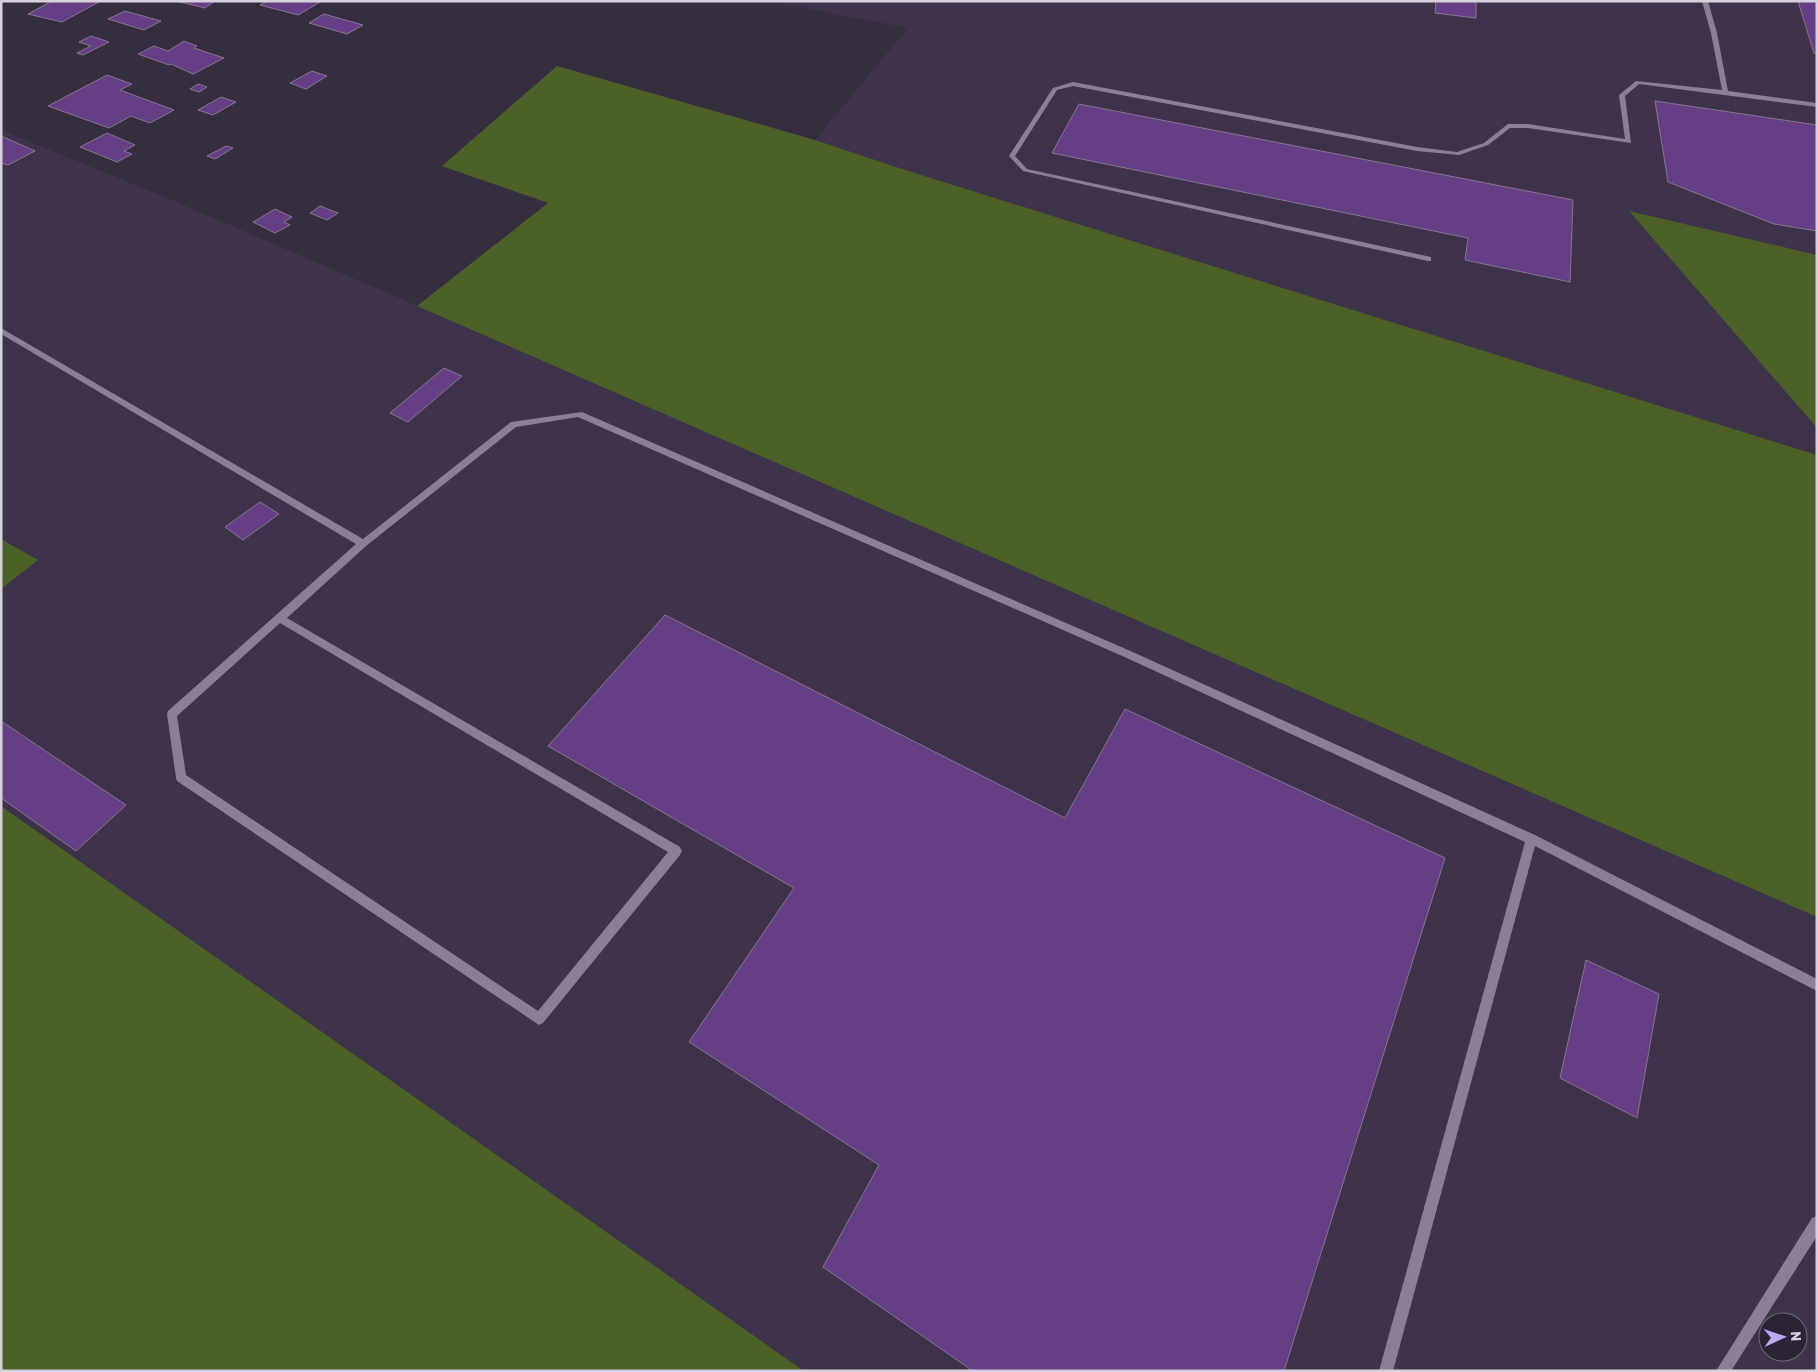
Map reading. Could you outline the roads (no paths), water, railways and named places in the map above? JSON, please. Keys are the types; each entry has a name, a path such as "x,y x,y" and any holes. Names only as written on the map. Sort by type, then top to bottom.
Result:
{"lane":[{"path":"1705,1 1714,32 1725,92"},
{"path":"1428,259 1025,170 1012,156 1055,89 1073,84 1417,149 1457,154 1486,144 1508,126 1528,126 1629,142 1622,95 1638,82 1817,105"},
{"path":"1,330 363,544"},
{"path":"280,618 676,851 539,1019 181,778 172,714 363,544 514,424 580,414 1132,656 1531,839 1817,985"},
{"path":"1386,1371 1531,839"},
{"path":"1723,1371 1817,1223"}]}
